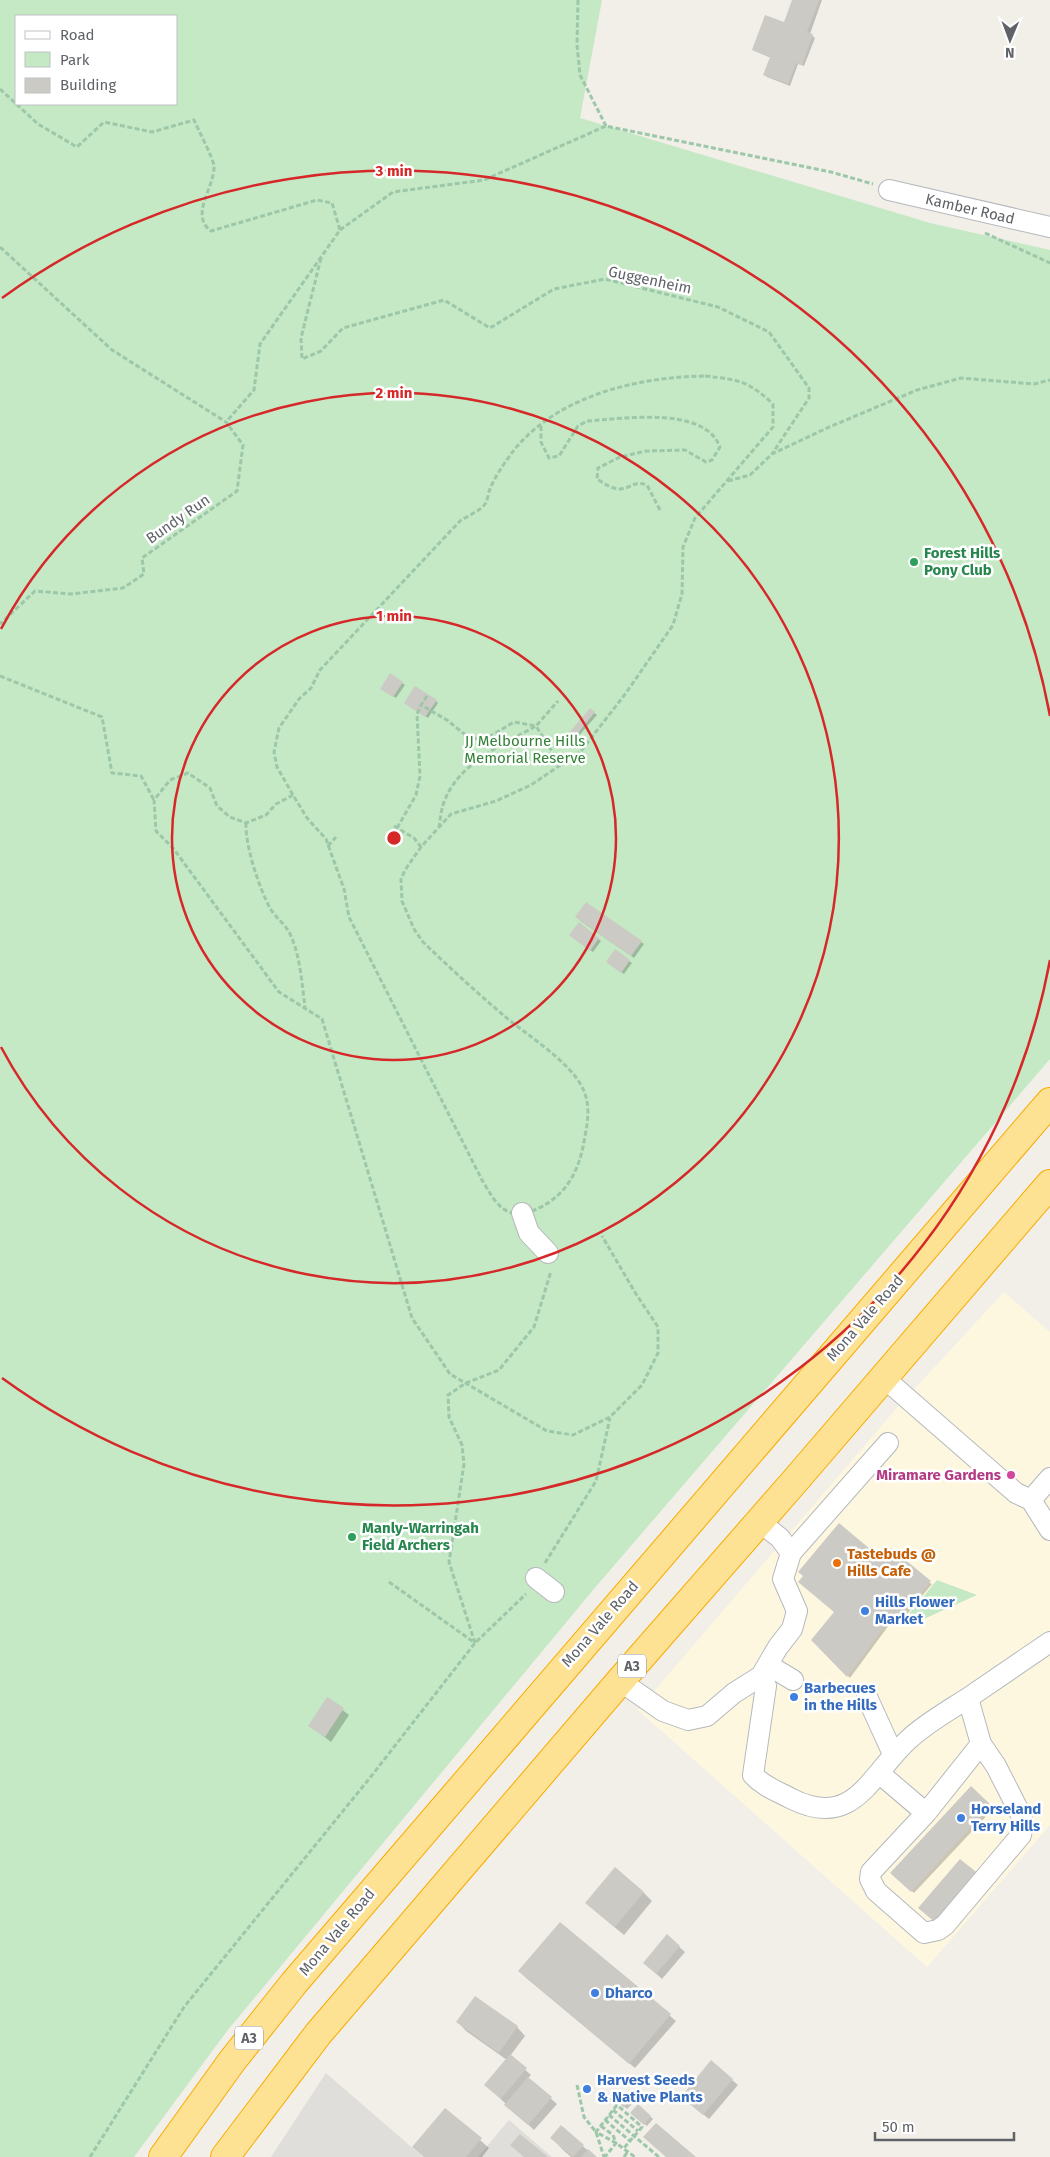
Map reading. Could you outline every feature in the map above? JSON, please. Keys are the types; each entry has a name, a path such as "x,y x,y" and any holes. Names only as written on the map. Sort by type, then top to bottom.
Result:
{"highway":[{"name":"Mona Vale Road","path":"163,2157 252,2035 312,1961 1050,1102"},
{"name":"A3","path":"225,2157 318,2034 620,1681 760,1522 1050,1184"}],"street":[{"name":"Kamber Road","path":"889,190 1050,227"},
{"path":"522,1213 528,1233 552,1260"},
{"path":"884,1378 1016,1493 1031,1500 1050,1530"},
{"path":"620,1681 663,1711 688,1720 707,1716 764,1670 792,1629 797,1611 783,1579 791,1554 888,1443"},
{"path":"1031,1500 1050,1478"},
{"path":"760,1522 780,1538 791,1554"},
{"path":"536,1578 554,1592"},
{"path":"764,1670 766,1686 753,1775 759,1782 770,1788 807,1806 818,1809 838,1806 856,1798 893,1754 915,1734 1050,1642"},
{"path":"764,1670 793,1680"},
{"path":"867,1697 893,1754"},
{"path":"968,1698 981,1744 996,1766 1018,1808 1023,1823 1021,1835 945,1926 938,1930 924,1933 876,1891 870,1879 875,1867 926,1813 981,1744"},
{"path":"878,1773 926,1813"}],"path":[{"path":"578,0 577,45 580,75 606,126"},
{"path":"0,89 15,103"},
{"path":"17,105 38,124 77,147 104,122 152,132 194,120 214,166 202,214 204,226 211,232 317,200 332,203 340,230"},
{"path":"0,247 112,350 226,422 254,390 260,344 340,230 393,192 484,180 606,126 831,172 864,180 889,190"},
{"name":"Guggenheim","path":"321,258 301,338 302,359 320,351 343,328 444,300 490,328 554,289 605,279 718,307 769,332 809,388 808,398 772,454"},
{"path":"705,376 738,380 756,388 773,404 773,427 695,518 683,547 682,594 673,625 626,693 581,750 531,785 496,801 451,814 421,847 402,879 402,901 414,929 443,961 501,1014 570,1069 587,1100 589,1112 586,1136 581,1159 574,1175 557,1196 542,1206 522,1213 512,1213 499,1205 482,1180 349,917 344,889 326,840 307,818 293,795 277,767 274,752 279,728 311,688 320,670 460,521 485,504 490,488 514,451 526,437 541,426 570,406 627,385 678,377 705,376"},
{"path":"727,481 750,475 772,454 827,428 917,390 961,378 1034,384 1050,380"},
{"path":"541,426 541,442 548,458 559,456 578,426 587,421 672,418 705,428 716,437 720,446 712,460 706,462 685,450 646,450 620,457 598,468 597,479 607,485 619,489 640,482 648,485 661,512"},
{"name":"Bundy Run","path":"0,624 35,591 72,594 123,588 144,574 142,558 237,490 243,445 226,422"},
{"path":"0,676 102,717 112,773 141,776 154,800 156,831 173,848 279,992 322,1018 412,1318 450,1374 547,1431 573,1435 610,1417 642,1385 658,1353 658,1327 602,1236"},
{"path":"421,847 414,838 395,827 416,794 420,776 417,714 427,696"},
{"path":"438,828 444,804 455,782 476,760 536,726 558,701"},
{"path":"421,705 447,720 468,737 484,740 514,722 536,726 560,764"},
{"path":"154,800 170,780 188,773 210,788 217,806 230,817 246,823 266,815 276,804 293,795"},
{"path":"246,823 252,859 270,908 289,932 300,968 305,1008"},
{"path":"328,846 336,837"},
{"path":"475,1643 449,1562 464,1464 462,1445 449,1416 448,1395 466,1383 499,1370 534,1327 552,1260"},
{"path":"90,2157 184,2007 475,1643 525,1596 596,1481 610,1417"},
{"path":"389,1582 475,1643"},
{"path":"577,2086 584,2117 596,2132 606,2157"},
{"path":"608,2097 642,2127 624,2148"},
{"path":"596,2132 617,2105"},
{"path":"613,2110 638,2131"},
{"path":"609,2115 659,2157"},
{"path":"605,2120 630,2141"},
{"path":"600,2126 613,2135 616,2143"},
{"path":"596,2132 624,2148 635,2157"},
{"path":"606,2157 616,2143"},
{"path":"624,2157 628,2151"}],"shaded area":[{"path":"1004,1292 1050,1332 1050,1825 927,1967 638,1710 896,1409"},
{"path":"326,2073 423,2157 271,2157"},
{"path":"509,2120 552,2157 478,2157"}],"green space":[{"name":"JJ Melbourne Hills Memorial Reserve","path":"0,0 602,0 580,118 930,223 1050,250 1050,1059 593,1590 227,2031 134,2157 0,2157"},
{"path":"937,1580 977,1595 915,1623 907,1616"}],"building":[{"path":"792,0 819,0 807,32 813,34 802,65 796,63 788,84 763,75 770,57 752,50 765,15 784,22"},
{"path":"390,673 403,682 393,697 380,689"},
{"path":"415,686 437,700 425,717 404,703"},
{"path":"590,708 595,712 574,738 568,734"},
{"path":"586,902 642,941 631,956 575,917"},
{"path":"579,922 599,938 590,951 569,935"},
{"path":"615,949 630,960 621,973 606,962"},
{"path":"839,1523 882,1559 891,1548 931,1581 895,1624 889,1620 847,1677 811,1640 834,1612 798,1582 803,1576 798,1572"},
{"path":"327,1697 344,1708 325,1737 308,1726"},
{"path":"971,1786 991,1805 911,1892 890,1873"},
{"path":"960,1859 980,1875 937,1924 918,1908"},
{"path":"615,1867 644,1892 615,1927 585,1903"},
{"name":"Dharco","path":"560,1922 671,2014 629,2064 518,1971"},
{"path":"667,1934 680,1946 656,1974 643,1963"},
{"path":"475,1996 518,2026 499,2053 456,2022"},
{"path":"510,2054 527,2068 501,2099 484,2085"},
{"path":"711,2060 733,2079 703,2115 681,2097"},
{"path":"528,2077 552,2097 528,2125 504,2105"},
{"path":"626,2097 630,2100 624,2108 620,2104"},
{"path":"638,2104 651,2116 644,2125 630,2113"},
{"path":"445,2108 482,2138 466,2157 424,2157 412,2147"},
{"path":"656,2123 696,2157 666,2157 643,2137"},
{"path":"561,2125 584,2145 573,2157 550,2138"},
{"path":"520,2134 548,2157 524,2157 510,2145"},
{"path":"588,2149 597,2157 581,2157"}],"place":[{"name":"Forest Hills Pony Club","path":"914,562"},
{"name":"Miramare Gardens","path":"1011,1475"},
{"name":"Manly-Warringah Field Archers","path":"352,1537"},
{"name":"Tastebuds @ Hills Cafe","path":"837,1563"},
{"name":"Hills Flower Market","path":"865,1611"},
{"name":"Barbecues in the Hills","path":"794,1697"},
{"name":"Horseland Terry Hills","path":"961,1818"},
{"name":"Dharco","path":"595,1993"},
{"name":"Harvest Seeds & Native Plants","path":"587,2089"}]}
